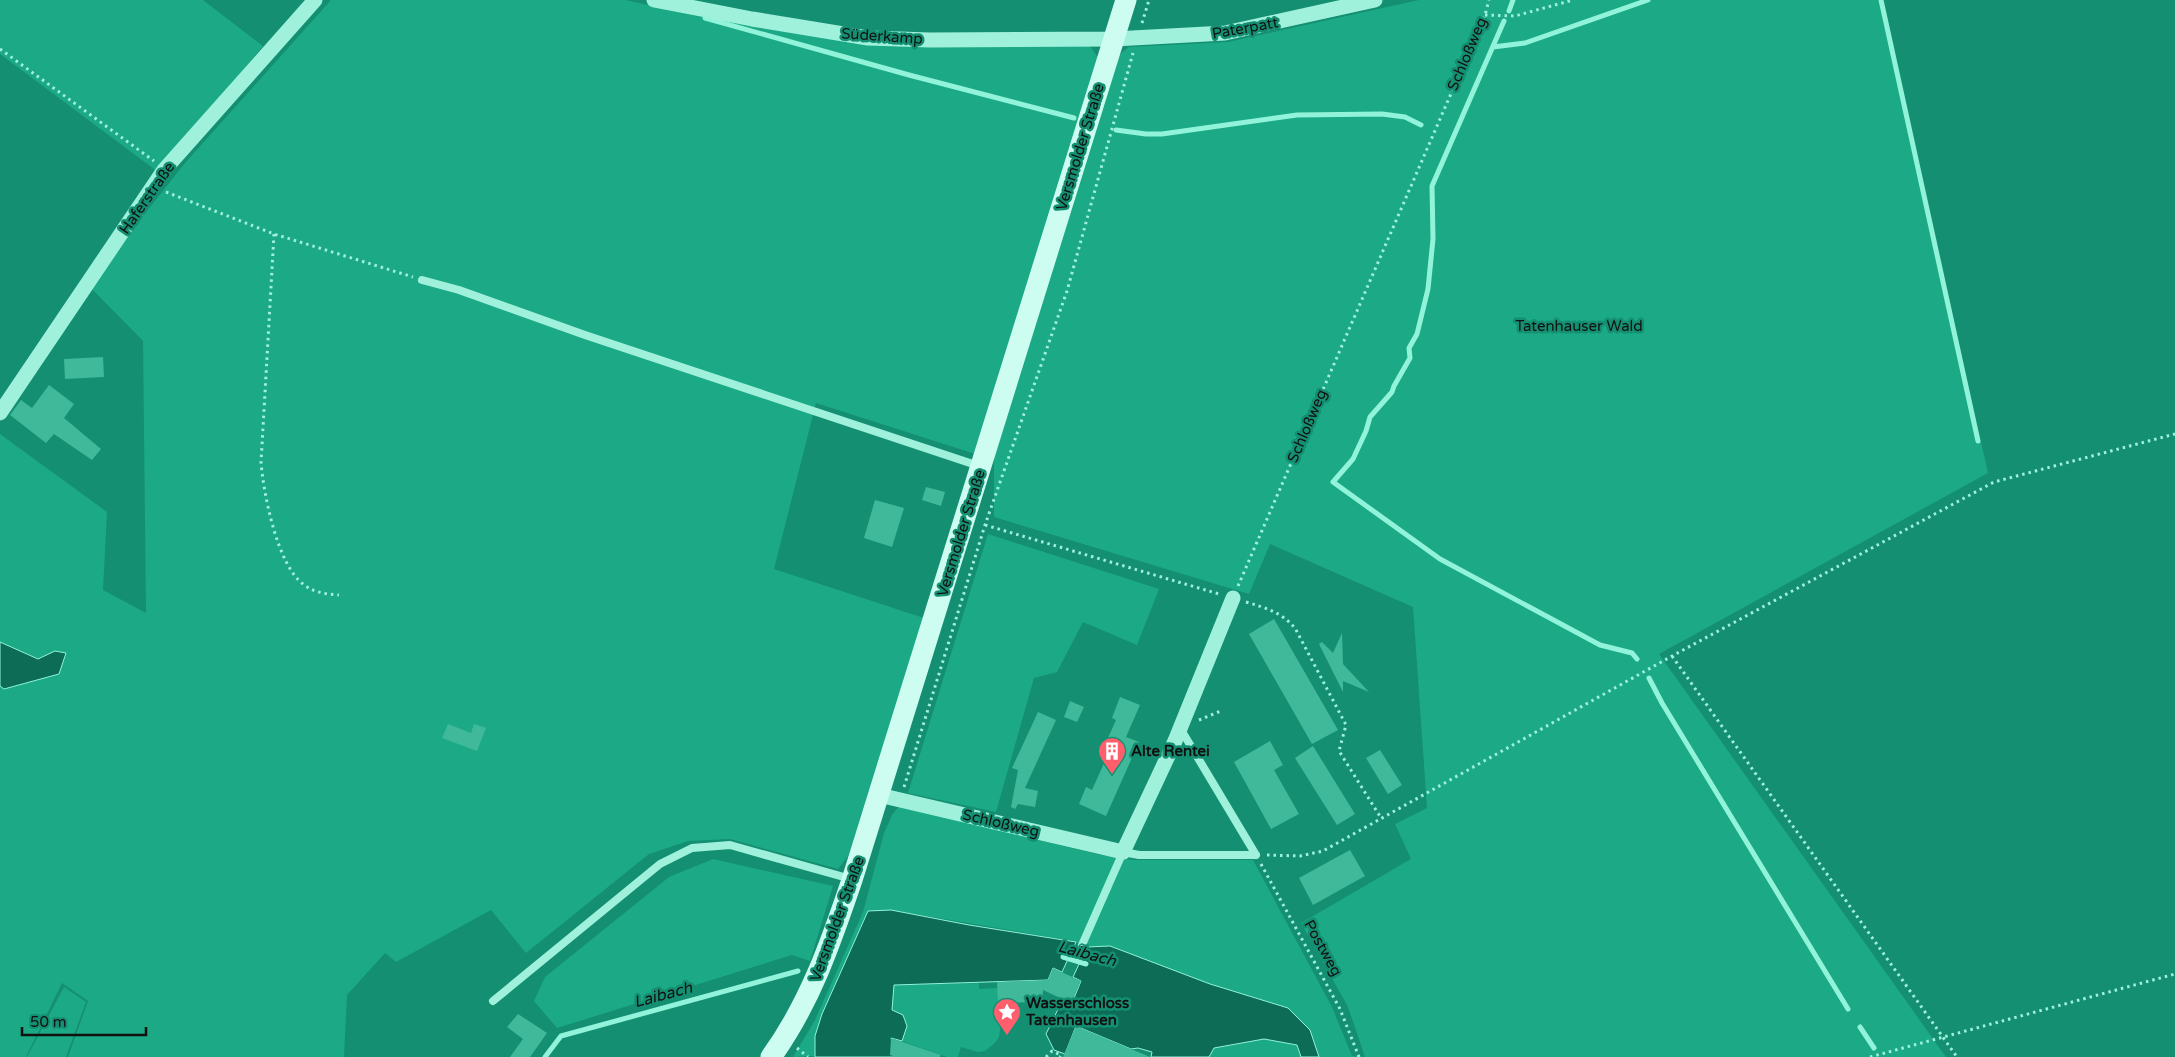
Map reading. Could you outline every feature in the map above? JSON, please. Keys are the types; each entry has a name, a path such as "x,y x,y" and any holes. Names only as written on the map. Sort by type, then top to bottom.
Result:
{"main road":[{"name":"Versmolder Straße","path":"772,1057 809,994 828,950 852,880 889,797 982,467 1126,0"}],"street":[{"name":"Haferstraße","path":"0,413 164,170 316,0"},
{"name":"Süderkamp","path":"654,0 742,18 868,38 930,40 1114,39"},
{"name":"Paterpatt","path":"1114,39 1225,33 1375,0"},
{"path":"1123,852 1180,728 1233,598"},
{"name":"Schloßweg","path":"889,797 1123,852"}],"lane":[{"path":"422,280 460,290 585,335 982,467"},
{"path":"1180,728 1256,855"},
{"path":"492,1001 660,864 692,848 730,845 852,880"},
{"path":"1082,945 1123,852 1139,855 1256,855"}],"path":[{"path":"889,797 1067,291 1148,0"},
{"name":"Schloßweg","path":"1233,598 1485,15 1489,0"},
{"path":"1485,15 1515,16 1572,0"},
{"path":"0,49 164,170"},
{"path":"153,188 274,234 422,280"},
{"path":"274,234 261,463 264,491 272,525 286,561 302,584 317,593 339,595"},
{"path":"1256,855 1300,856 1323,851 1672,656 1994,482 2175,434"},
{"path":"985,524 1274,610 1286,618 1295,628 1346,726 1339,751 1381,818"},
{"path":"1672,656 1956,1057"},
{"name":"Postweg","path":"1256,855 1340,1010 1359,1057"},
{"path":"1870,1057 2175,974"},
{"path":"794,1047 808,1057"},
{"path":"1046,1057 1052,1051 1061,1055 1060,1057"}],"green space":[{"path":"0,0 203,0 263,46 158,172 0,54"},
{"name":"Tatenhauser Wald","path":"331,0 626,0 696,16 868,44 1090,46 1097,56 1119,55 1129,47 1228,42 1419,0 1882,0 1988,473 1659,654 1946,1057 1365,1057 1348,1007 1301,923 1411,859 1395,824 1427,808 1413,607 1270,544 1249,594 994,517 994,460 816,403 774,569 924,618 848,856 838,869 730,839 688,841 649,854 526,953 491,910 396,962 385,953 347,995 344,1057 68,1057 88,1001 62,983 26,1057 0,1057 0,434 107,512 103,590 146,613 143,341 88,285 185,163"},
{"path":"988,534 1159,589 1137,645 1083,622 1057,672 1034,678 996,812 908,793"},
{"path":"899,806 1096,854 1134,860 1253,860 1332,1007 1352,1056 1365,1057 1319,1057 1310,1030 1288,1008 1210,984 1110,946 1087,947 1074,941 891,910 868,911 822,1014 815,1036 816,1056 793,1057 815,1020 863,912 884,833 892,815"},
{"path":"713,859 833,886 810,961 792,955 557,1028 534,1001 545,977 669,877"},
{"path":"979,983 979,989 998,988 1004,1003 999,1037 985,1051 978,1052 961,1047 958,1057 947,1057 902,1041 907,1026 892,1010 893,985"},
{"path":"64,987 86,1002 66,1057 27,1057"},
{"path":"1264,1039 1297,1045 1301,1057 1209,1057 1214,1048"}],"water":[{"path":"0,642 38,659 55,651 66,653 59,674 4,689 0,686"},
{"path":"891,910 1076,942 1062,972 1053,968 1048,980 894,985 892,1010 903,1015 907,1026 902,1041 891,1038 896,1057 815,1057 815,1036 822,1014 868,911"},
{"path":"1110,946 1210,984 1288,1008 1310,1030 1319,1057 1301,1057 1297,1045 1264,1039 1214,1048 1209,1057 1151,1057 1152,1052 1138,1048 1131,1049 1076,1026 1065,1054 1054,1050 1046,1034 1063,999 1072,1003 1081,981 1073,977 1087,947"}],"building":[{"path":"103,357 104,377 65,379 64,359"},
{"path":"49,385 74,404 64,418 101,449 92,460 54,434 46,443 10,415 21,400 32,408"},
{"path":"926,487 945,492 941,506 922,500"},
{"path":"875,500 904,508 892,547 864,538"},
{"path":"1274,619 1338,730 1312,744 1249,634"},
{"path":"1342,633 1343,664 1369,692 1343,681 1343,692 1319,644 1322,642 1333,653"},
{"name":"Alte Rentei","path":"1120,697 1140,705 1126,737 1139,742 1106,816 1079,804 1086,787 1092,790 1110,750 1104,747 1116,720 1112,718"},
{"path":"1070,701 1084,707 1077,722 1064,717"},
{"path":"1038,712 1056,720 1025,788 1038,791 1035,807 1018,804 1015,809 1011,807 1018,770 1012,768"},
{"path":"448,724 471,733 474,724 486,728 477,751 442,738"},
{"path":"1270,741 1283,765 1274,770 1299,814 1271,829 1234,762"},
{"path":"1313,746 1355,814 1337,825 1295,758"},
{"path":"1380,750 1402,785 1388,794 1366,758"},
{"path":"1350,850 1365,876 1313,905 1299,878"},
{"path":"1053,968 1081,981 1071,1003 1043,990 1042,1002 998,1003 997,982 1048,980"},
{"path":"518,1014 547,1033 530,1057 510,1057 523,1039 507,1027"},
{"path":"1076,1026 1150,1057 1063,1057"},
{"path":"891,1038 941,1055 940,1057 896,1057 890,1055"}],"waterway":[{"path":"1509,11 1513,0"},
{"path":"1493,47 1525,43 1648,0"},
{"path":"1881,0 1978,441"},
{"path":"705,18 909,75 1074,118"},
{"path":"1504,21 1432,186 1433,239 1428,289 1417,334 1409,348 1410,358 1392,392 1370,417 1366,431 1353,459 1333,482 1440,559 1600,645 1632,653 1637,659"},
{"path":"1116,130 1162,134 1297,115 1382,114 1405,117 1421,125"},
{"path":"1649,678 1662,703 1848,1009"},
{"name":"Laibach","path":"1063,957 1086,964"},
{"name":"Laibach","path":"545,1057 561,1036 798,971"},
{"path":"1860,1027 1874,1048"}],"place":[{"name":"Alte Rentei","path":"1112,775"},
{"name":"Wasserschloss Tatenhausen","path":"1007,1036"}]}
